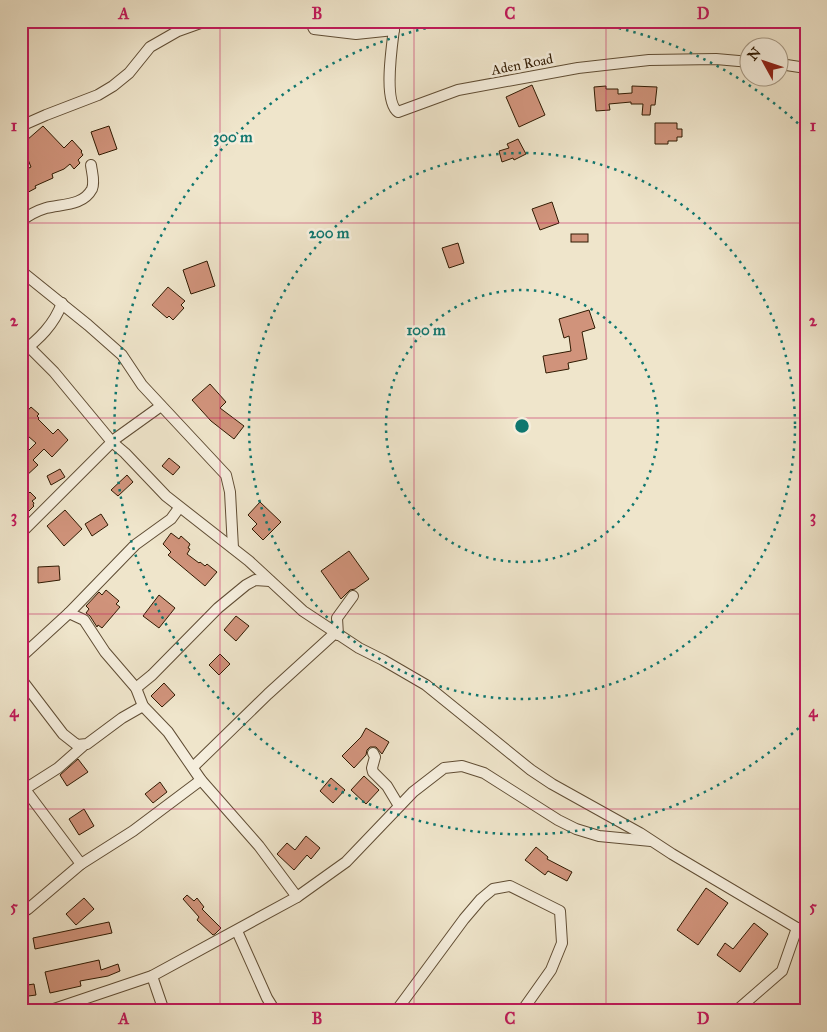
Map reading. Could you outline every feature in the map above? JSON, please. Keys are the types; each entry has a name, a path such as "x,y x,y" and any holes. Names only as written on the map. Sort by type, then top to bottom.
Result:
{"street":[{"path":"21,126 98,95 129,73 150,47 178,31 206,21"},
{"path":"310,21 314,29 356,34 394,26"},
{"name":"Aden Road","path":"394,26 389,88 392,104 398,112 458,90 578,68 649,60 716,59 740,61"},
{"path":"790,66 806,68"},
{"path":"21,221 32,213 46,208 74,204 82,200 92,188 91,165"},
{"path":"21,270 104,337 122,355 142,386 226,475 230,492 233,548"},
{"path":"62,303 57,316 49,327 25,350 54,372 112,442 179,508 233,548 303,611 337,634 426,686 552,784 652,841 806,935"},
{"path":"21,533 112,442 136,422 161,406"},
{"path":"21,657 69,613 135,545 171,519 179,508"},
{"path":"136,688 152,675 218,608 246,585 255,580 270,581"},
{"path":"193,767 268,694 337,634 337,618 353,596"},
{"path":"69,613 84,620 106,652 136,688 143,706 168,732 201,780 259,846 298,897"},
{"path":"21,679 63,734 77,745 83,746"},
{"path":"81,864 23,786 58,768 83,746 122,718 143,706"},
{"path":"373,753 373,772 387,786 399,806"},
{"path":"48,1011 152,976 298,897 346,862 399,806 444,768 462,766 484,773 558,820 576,828 599,836 652,841"},
{"path":"21,912 35,904 81,864 133,831 201,780"},
{"path":"396,1011 481,899 494,889 510,886 560,911 562,943 551,970 522,1011"},
{"path":"736,1011 782,971 797,928"},
{"path":"237,931 267,998 275,1011"},
{"path":"152,976 164,1011"}],"building":[{"path":"532,85 545,115 519,127 506,97"},
{"path":"606,86 606,89 618,89 618,94 632,93 632,86 657,87 655,105 651,105 650,115 642,115 643,104 631,104 631,102 609,104 610,110 596,111 594,87"},
{"path":"655,123 677,123 677,129 682,129 682,137 677,137 677,141 668,141 668,144 655,144"},
{"path":"43,126 64,148 72,140 82,151 83,155 78,160 80,163 74,169 70,164 52,174 53,178 35,186 36,188 21,196 21,172 31,167 27,157 21,151 21,134 27,140"},
{"path":"109,126 117,149 99,155 91,132"},
{"path":"518,139 526,154 514,160 513,158 502,162 499,151 509,148 507,144"},
{"path":"552,202 559,223 540,230 532,209"},
{"path":"571,234 588,234 588,242 571,242"},
{"path":"458,243 464,263 449,268 442,248"},
{"path":"207,261 215,286 191,294 183,270"},
{"path":"168,287 185,301 181,305 184,308 173,320 169,316 167,318 152,305"},
{"path":"589,310 595,328 582,332 587,359 568,363 569,369 546,373 543,356 571,351 569,336 564,338 559,319"},
{"path":"210,384 226,402 220,408 244,426 234,439 211,421 192,400"},
{"path":"31,407 39,414 37,416 38,419 53,434 58,429 68,440 52,457 44,449 33,460 38,465 25,477 21,473 21,458 36,443 21,430 21,418"},
{"path":"169,458 180,467 173,475 162,466"},
{"path":"60,469 65,477 51,485 47,476"},
{"path":"127,475 133,482 118,496 111,490"},
{"path":"21,490 26,496 30,492 36,498 32,501 34,506 27,513 21,507"},
{"path":"260,502 281,522 263,540 252,529 257,524 248,515"},
{"path":"65,510 82,529 64,546 47,526"},
{"path":"101,514 108,525 92,536 85,524"},
{"path":"171,533 179,539 181,536 190,544 187,554 205,566 207,564 217,572 205,586 168,555 171,552 163,544"},
{"path":"349,551 369,579 355,589 350,590 341,599 321,571"},
{"path":"59,566 60,580 38,583 38,567"},
{"path":"106,590 119,601 116,604 120,607 102,628 98,625 97,627 86,613 89,609 86,606 99,592 102,595"},
{"path":"159,595 175,608 159,628 143,616"},
{"path":"236,616 249,626 236,641 224,630"},
{"path":"220,654 230,664 219,675 209,665"},
{"path":"164,683 175,695 162,707 151,696"},
{"path":"366,728 389,742 382,754 376,747 370,747 366,755 354,768 342,756 361,737"},
{"path":"78,759 88,772 67,786 60,775"},
{"path":"364,776 379,790 366,804 351,790"},
{"path":"331,778 345,790 333,803 320,791"},
{"path":"160,782 167,792 153,803 145,794"},
{"path":"84,809 94,826 79,835 69,819"},
{"path":"306,836 320,848 311,859 307,855 294,870 277,854 287,843 295,850"},
{"path":"536,847 548,857 547,859 572,872 567,881 548,871 545,875 525,860"},
{"path":"706,888 728,903 698,945 677,930"},
{"path":"187,895 194,901 197,898 204,907 202,909 221,928 215,934 213,935 197,920 199,917 183,899"},
{"path":"84,898 94,909 76,925 66,914"},
{"path":"109,922 112,933 35,949 33,938"},
{"path":"754,923 768,934 740,972 717,955 725,943 733,949"},
{"path":"99,960 101,970 118,964 120,971 108,976 80,981 81,986 50,993 45,972"},
{"path":"34,984 36,995 21,997 21,986"}]}
